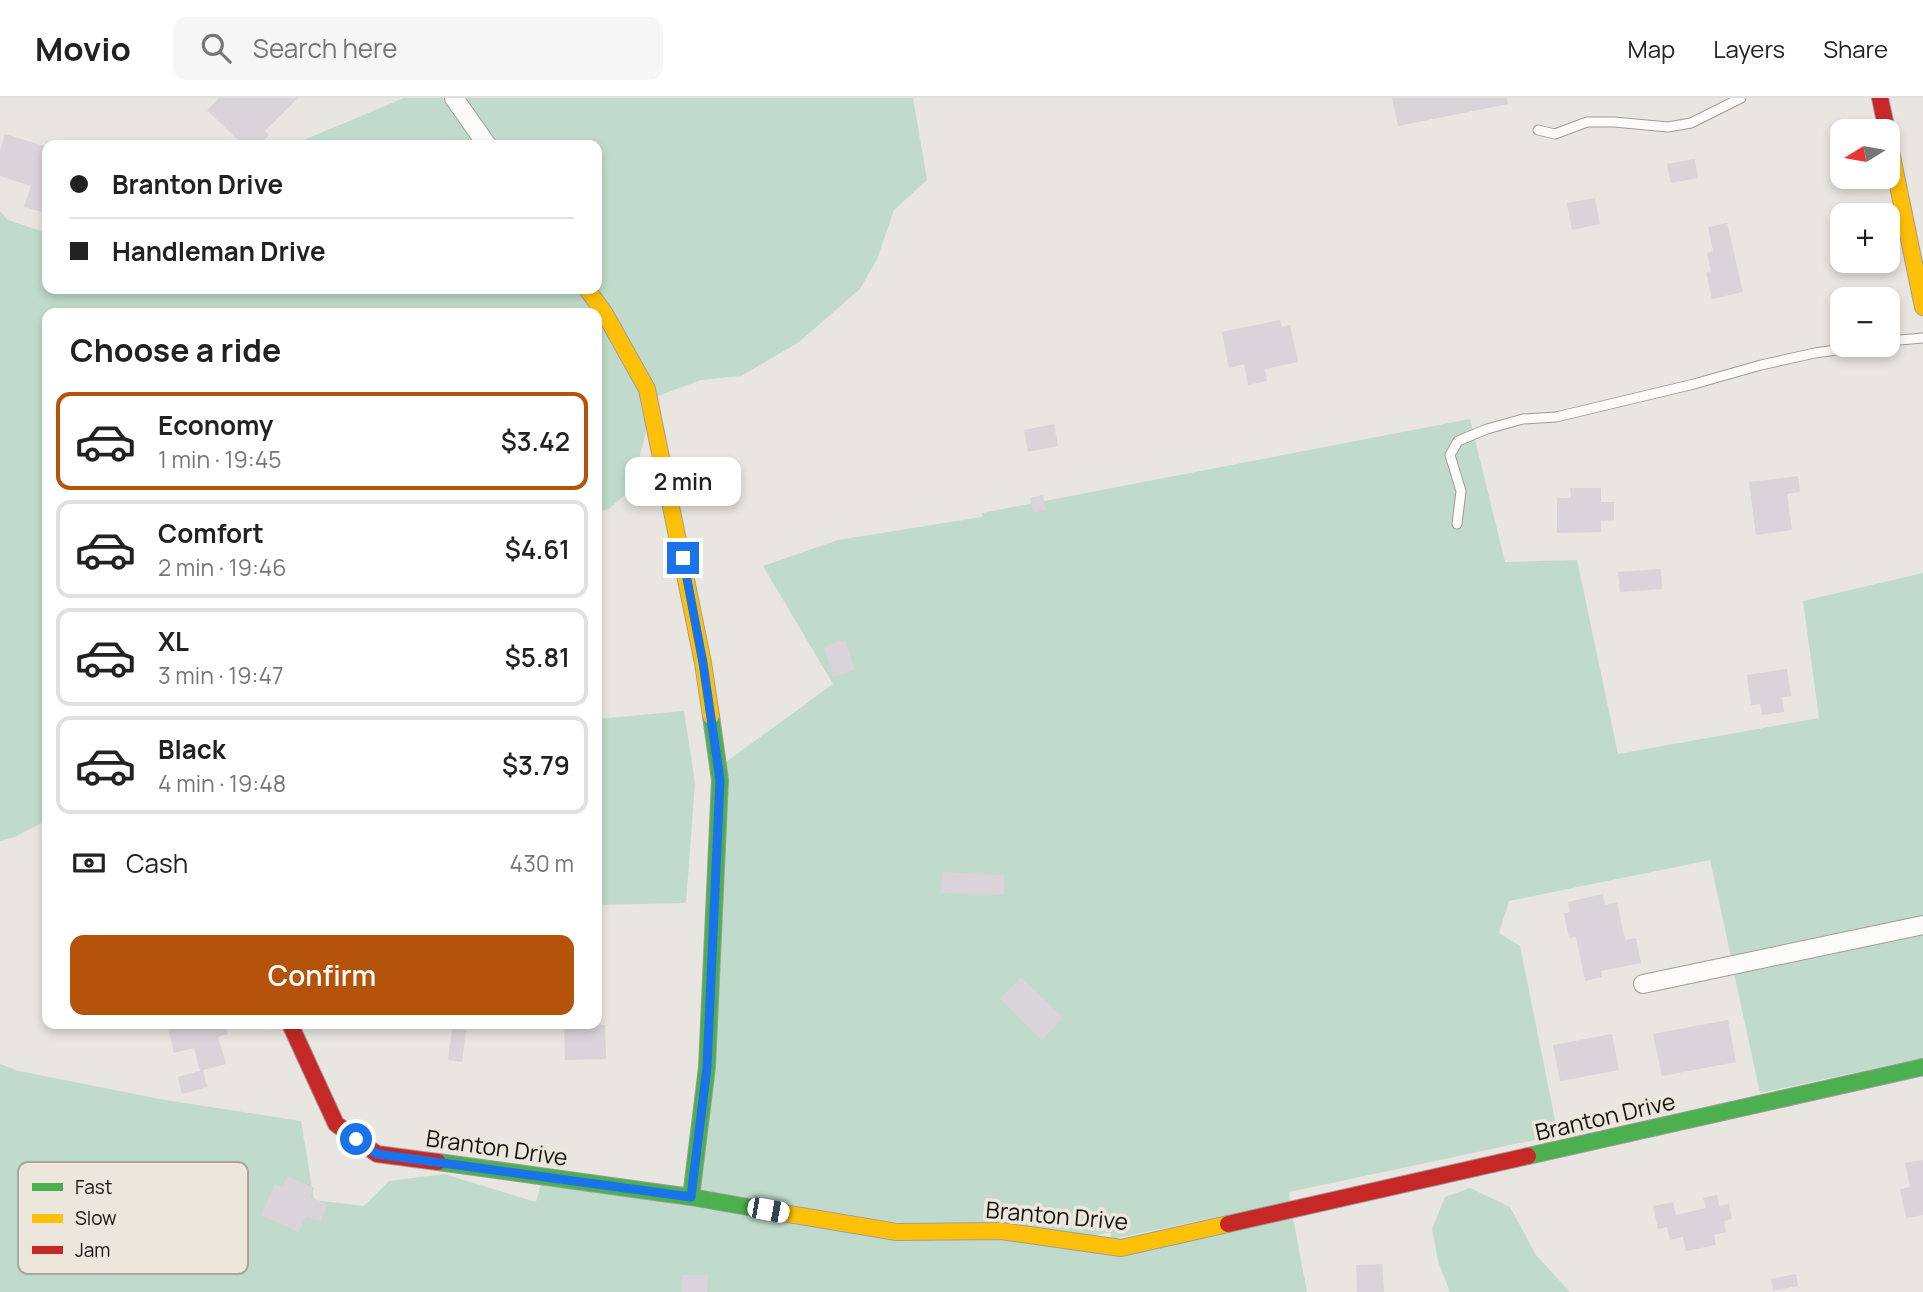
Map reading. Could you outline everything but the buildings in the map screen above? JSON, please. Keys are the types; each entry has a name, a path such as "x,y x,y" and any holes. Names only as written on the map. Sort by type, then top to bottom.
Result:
{"street":[{"path":"454,98 483,140"},
{"path":"1880,98 1884,119"},
{"path":"1899,189 1923,307"},
{"path":"602,310 648,389 703,663 720,780 707,1067 691,1197"},
{"path":"1643,984 1923,925"},
{"name":"Branton Drive","path":"292,1029 336,1124 377,1154 691,1197 897,1232 1001,1231 1121,1248 1923,1067"}],"lane":[{"path":"1538,130 1555,134 1587,121 1668,127 1691,123 1741,98"},
{"path":"1900,340 1923,338"},
{"path":"1457,524 1461,491 1450,455 1458,441 1523,419 1568,414 1775,362 1830,352"}],"green space":[{"path":"404,98 443,98 472,140 304,140"},
{"path":"465,98 913,98 927,180 894,210 877,259 860,289 799,342 741,376 701,380 658,396 601,294 602,140 494,140"},
{"path":"0,211 8,220 42,231 42,294 581,294 590,308 42,308 42,823 15,837 0,841"},
{"path":"602,327 639,392 647,428 637,466 640,481 609,509 602,511"},
{"path":"1470,419 1505,562 1577,560 1618,754 1819,718 1803,601 1923,573 1923,917 1731,957 1710,860 1509,901 1499,933 1520,946 1558,1135 1289,1192 1290,1202 1112,1239 1110,1232 1094,1236 907,1224 701,1191 726,762 833,684 763,566 838,540 982,517 982,513"},
{"path":"684,711 695,783 686,903 602,905 602,719"},
{"path":"1923,933 1923,1058 1760,1093 1734,973"},
{"path":"0,1064 19,1071 165,1100 301,1121 314,1200 364,1206 389,1181 444,1174 536,1202 541,1184 1000,1239 1119,1256 1293,1218 1307,1292 0,1292"},
{"path":"1470,1188 1510,1207 1536,1255 1570,1292 1450,1292 1438,1261 1432,1229 1445,1197"}],"traffic: fast":[{"path":"691,1197 707,1067 720,780 711,716"},
{"path":"1528,1156 1923,1067"},
{"path":"438,1162 691,1197 765,1210"}],"traffic: slow":[{"path":"1899,189 1923,307"},
{"path":"591,294 601,308"},
{"path":"602,310 647,389 703,663 711,716"},
{"path":"765,1210 897,1232 1001,1231 1121,1248 1228,1224"}],"traffic: jam":[{"path":"1880,98 1884,119"},
{"path":"292,1029 336,1124 377,1154 438,1162"},
{"path":"1228,1224 1528,1156"}],"route":[{"path":"356,1139 377,1154 691,1197 707,1067 720,780 703,663 683,558"}]}
